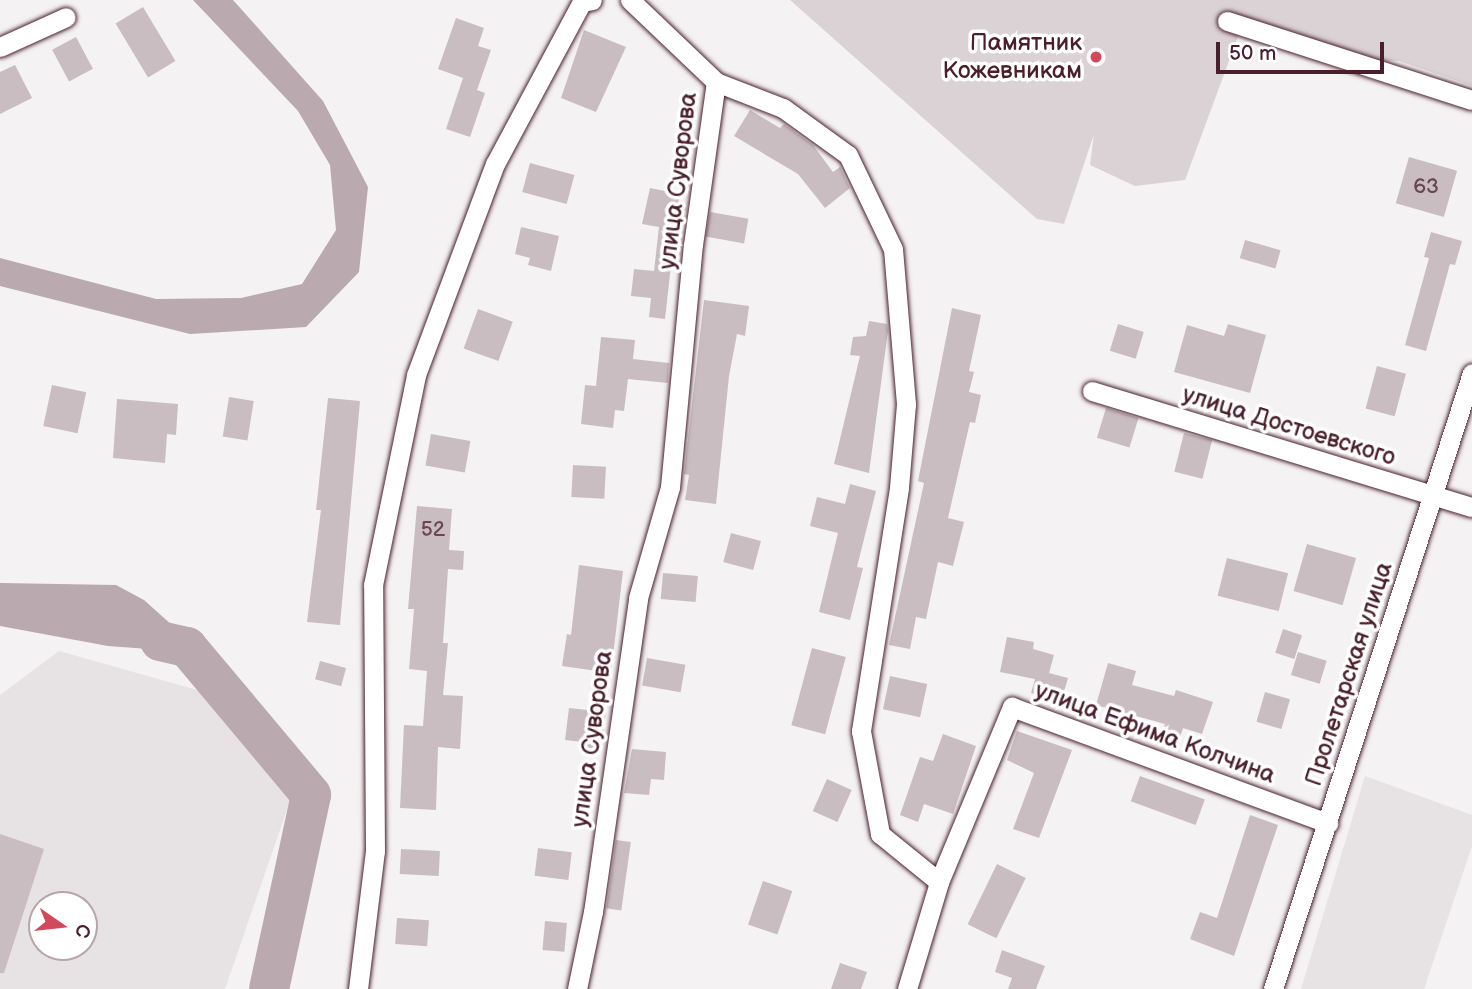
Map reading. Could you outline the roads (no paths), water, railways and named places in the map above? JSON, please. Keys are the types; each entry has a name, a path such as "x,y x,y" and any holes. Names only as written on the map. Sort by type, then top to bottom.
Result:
{"street":[{"path":"630,0 716,82"},
{"path":"358,989 375,851 373,585 416,375 495,164 584,1"},
{"path":"0,47 65,17"},
{"path":"1227,21 1472,100"},
{"name":"улица Суворова","path":"577,989 593,912 638,598 670,486 693,244 716,82 783,108 849,155 893,249 906,404 899,488 861,731 880,834 939,882"},
{"name":"Пролетарская улица","path":"1273,989 1472,373"},
{"name":"улица Достоевского","path":"1092,391 1472,507"},
{"name":"улица Ефима Колчина","path":"907,989 939,882 1012,707 1328,822"}],"waterway":[{"path":"160,641 187,647 311,795 269,989"}],"place":[{"name":"Памятник Кожевникам","path":"1096,57"}]}
